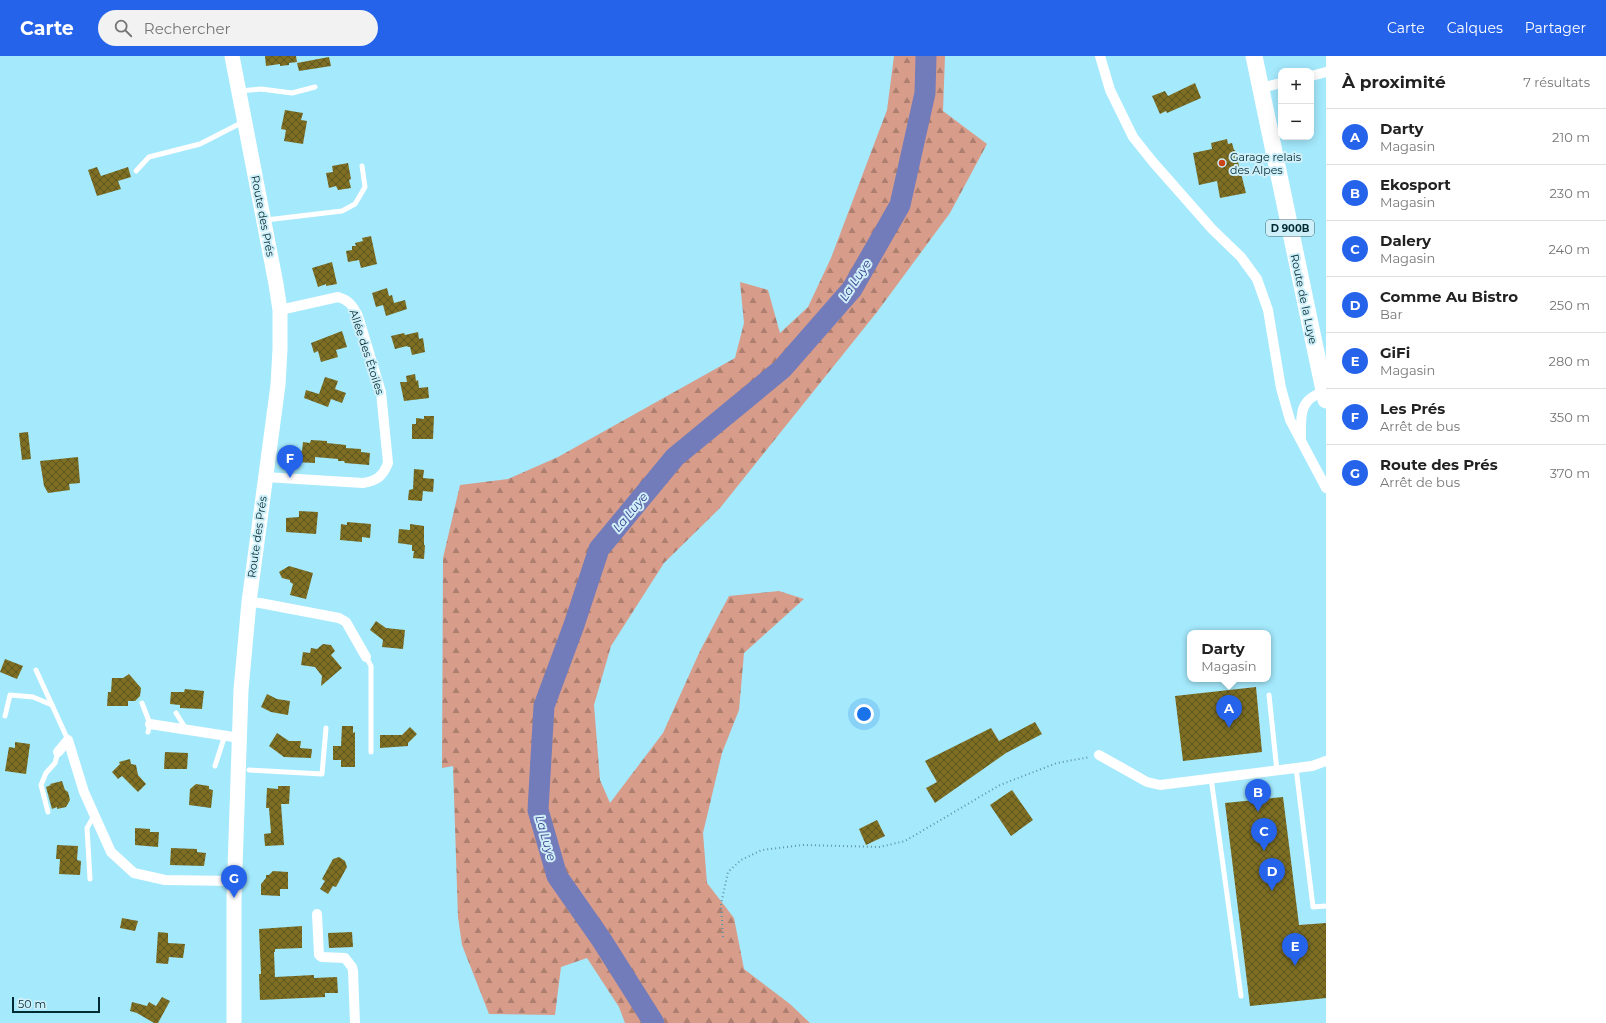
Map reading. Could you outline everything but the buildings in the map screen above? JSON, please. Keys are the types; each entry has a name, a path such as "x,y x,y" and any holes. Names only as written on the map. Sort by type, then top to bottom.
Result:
{"main road":[{"name":"Route de la Luye","path":"1254,56 1325,396"}],"street":[{"name":"Route des Prés","path":"232,56 280,310 278,385 244,642 234,881 234,1023"},
{"path":"1100,56 1110,90 1133,137 1212,229 1241,257 1257,279 1268,310 1281,388 1288,414 1326,488"},
{"path":"1314,75 1326,72"},
{"path":"1261,88 1278,84"},
{"name":"Allée des Étoiles","path":"265,476 363,483 372,482 379,478 385,471 388,463 381,392 358,316 353,306 347,300 338,297 280,310"},
{"path":"1302,443 1301,423 1303,408 1311,397 1325,396"},
{"path":"249,602 340,618 346,622 366,657"},
{"path":"149,728 187,730 240,738"},
{"path":"58,752 68,740"},
{"path":"68,740 84,792 111,852 134,873 165,880 234,881"},
{"path":"1099,755 1147,782 1160,785 1312,766 1326,761"},
{"path":"317,914 319,955 322,957 345,958 352,967 355,1023"}],"lane":[{"path":"238,92 261,89 292,93 315,87"},
{"path":"136,171 149,157 200,144 244,121"},
{"path":"264,220 342,211 355,204 365,187 362,166"},
{"path":"366,657 371,666 372,752"},
{"path":"36,670 68,740"},
{"path":"5,716 10,695 33,697 52,705"},
{"path":"1269,695 1277,770"},
{"path":"142,703 149,728"},
{"path":"176,713 187,730"},
{"path":"249,770 322,774 326,728"},
{"path":"215,766 225,735"},
{"path":"48,812 41,785 46,773 55,763 58,752"},
{"path":"1296,768 1312,907 1326,906"},
{"path":"1211,778 1242,996"},
{"path":"90,879 87,828 94,815"}],"path":[{"path":"723,937 721,904 728,872 741,860 762,850 796,846 880,847 905,841 1000,785 1057,763 1099,755"}],"green space":[{"path":"894,56 945,56 943,111 987,144 950,213 877,312 720,508 664,563 611,646 594,705 600,780 610,803 663,733 700,651 729,596 779,591 804,599 744,653 739,710 722,753 703,833 707,883 734,918 744,969 790,1004 810,1023 625,1023 619,1007 587,958 561,967 555,1015 489,1014 462,945 458,917 453,766 442,768 443,558 460,485 508,479 558,457 735,358 744,323 740,282 768,290 780,333 808,307 831,258 887,110"}],"waterway":[{"name":"La Luye","path":"654,1023 601,939 557,876 538,810 544,706 574,625 599,549 675,457 782,369 852,289 900,205 925,93 926,56"}],"place":[{"name":"Garage relais des Alpes","path":"1222,163"},
{"name":"Les Prés","path":"290,478"},
{"name":"Darty","path":"1229,728"},
{"name":"Ekosport","path":"1258,812"},
{"name":"Dalery","path":"1264,851"},
{"name":"Comme Au Bistro","path":"1272,891"},
{"name":"Route des Prés","path":"234,898"},
{"name":"GiFi","path":"1295,966"}]}
